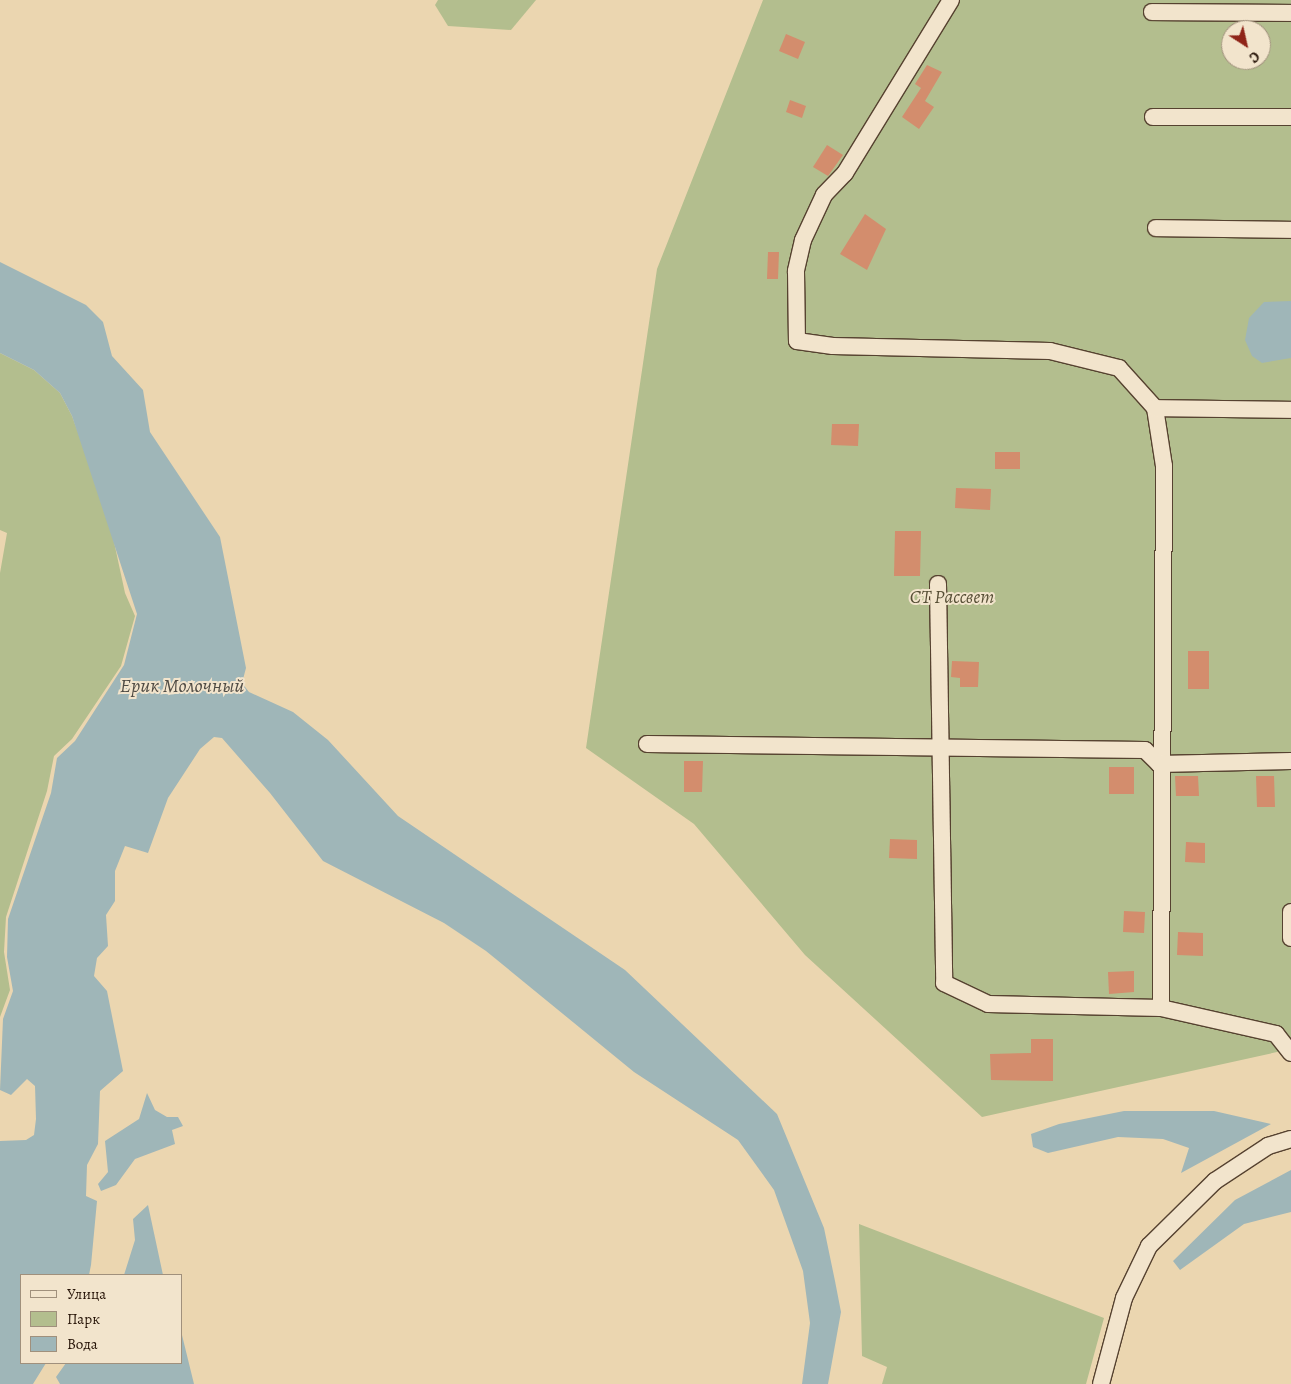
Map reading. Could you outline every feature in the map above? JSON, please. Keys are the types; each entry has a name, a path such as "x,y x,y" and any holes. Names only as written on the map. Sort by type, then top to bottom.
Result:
{"street":[{"path":"951,0 845,173 824,196 804,240 796,271 797,341 833,346 1050,351 1119,368 1156,408 1164,466 1159,764 1161,1008"},
{"path":"1152,12 1291,13"},
{"path":"1154,117 1291,117"},
{"path":"1156,228 1291,230"},
{"path":"1156,408 1291,410"},
{"path":"938,584 942,747 944,984 988,1004 1161,1008 1276,1034 1291,1053"},
{"path":"647,744 1144,750 1159,764 1291,761"},
{"path":"1291,912 1291,938"},
{"path":"1101,1384 1124,1298 1149,1246 1215,1181 1268,1146 1291,1139"}],"green space":[{"path":"438,0 536,0 511,30 448,26 435,5"},
{"name":"СТ Рассвет","path":"763,0 1291,0 1291,1049 982,1117 805,955 694,824 586,748 657,269"},
{"path":"0,353 34,370 60,393 72,416 108,514 125,593 135,616 121,666 72,739 54,756 47,791 6,917 4,952 10,990 0,1017 0,573 7,533 0,530"},
{"path":"859,1224 1104,1318 1086,1384 882,1384 887,1367 862,1356"}],"water":[{"name":"Ерик Молочный","path":"0,262 86,305 103,322 112,356 143,390 150,432 220,537 246,668 242,683 249,692 293,712 328,740 398,816 625,970 777,1114 824,1228 841,1312 828,1384 802,1384 810,1323 803,1271 774,1190 738,1140 634,1072 486,951 444,923 323,861 270,793 222,738 214,737 200,749 168,798 148,853 125,846 115,871 115,901 106,915 108,946 97,958 94,976 107,991 123,1071 100,1091 98,1144 87,1165 86,1196 97,1201 89,1274 20,1274 20,1364 45,1364 33,1384 0,1384 0,1141 26,1140 34,1135 36,1119 35,1086 27,1079 11,1095 0,1090 3,1019 13,991 7,957 8,919 51,793 57,758 75,741 124,665 137,614 72,416 60,393 34,370 0,353"},
{"path":"1291,301 1291,358 1262,363 1252,356 1245,340 1249,318 1264,302"},
{"path":"147,1093 155,1110 167,1117 178,1117 183,1126 172,1130 175,1144 135,1159 116,1185 101,1191 98,1184 108,1172 105,1141 139,1119"},
{"path":"1124,1111 1214,1111 1271,1124 1181,1173 1189,1148 1163,1139 1118,1137 1048,1153 1033,1147 1031,1134 1059,1124"},
{"path":"1291,1170 1291,1212 1244,1224 1180,1270 1173,1261 1235,1200"},
{"path":"148,1205 163,1274 124,1274 135,1240 133,1219"},
{"path":"182,1335 194,1384 60,1384 56,1377 65,1364 182,1364"}],"building":[{"path":"786,34 805,42 798,59 779,51"},
{"path":"927,65 942,72 925,101 934,107 919,129 902,117 921,88 915,84"},
{"path":"790,100 806,106 802,118 786,112"},
{"path":"827,145 843,155 828,176 813,167"},
{"path":"865,214 886,229 867,270 840,254"},
{"path":"768,252 779,252 778,279 767,279"},
{"path":"832,424 859,424 858,446 831,445"},
{"path":"995,452 1020,452 1020,469 995,469"},
{"path":"956,488 991,489 990,510 955,508"},
{"path":"895,531 921,531 920,576 894,576"},
{"path":"1188,651 1209,651 1209,689 1188,689"},
{"path":"952,661 979,662 978,687 960,687 960,678 951,677"},
{"path":"684,761 703,761 702,792 684,792"},
{"path":"1109,767 1134,767 1134,794 1109,794"},
{"path":"1175,776 1198,776 1199,796 1176,796"},
{"path":"1256,776 1274,776 1275,807 1257,807"},
{"path":"890,839 917,840 917,859 889,858"},
{"path":"1186,842 1205,843 1205,863 1185,862"},
{"path":"1124,911 1145,912 1144,933 1123,932"},
{"path":"1178,932 1203,933 1203,956 1177,955"},
{"path":"1134,971 1134,992 1109,994 1108,972"},
{"path":"1031,1039 1053,1039 1053,1081 991,1080 990,1054 1031,1053"}]}
